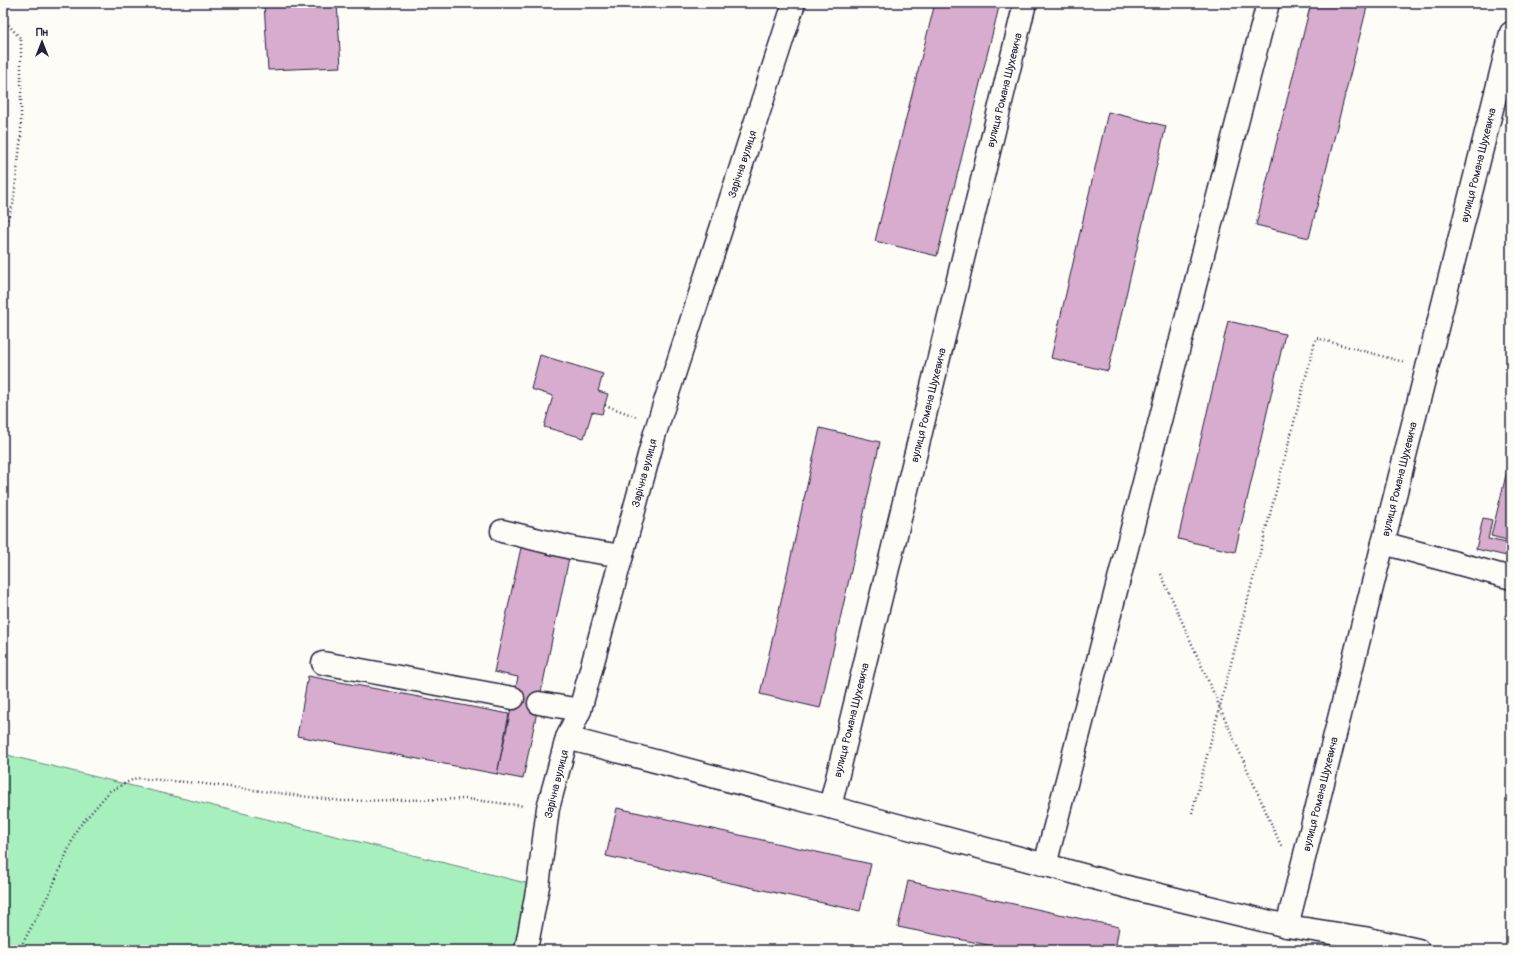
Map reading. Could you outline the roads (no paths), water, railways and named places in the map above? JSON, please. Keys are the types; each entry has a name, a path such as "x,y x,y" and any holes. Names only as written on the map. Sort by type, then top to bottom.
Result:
{"street":[{"name":"Зарічна вулиця","path":"526,950 538,886 548,808 567,738 580,710 655,433 794,3"},
{"name":"вулиця Романа Шухевича","path":"830,807 1025,3"},
{"path":"1045,865 1268,3"},
{"name":"вулиця Романа Шухевича","path":"1287,926 1511,33"},
{"path":"502,531 572,548 622,556"},
{"path":"1383,543 1511,578"},
{"path":"323,663 513,698"},
{"path":"539,703 580,710"},
{"path":"567,738 1135,889 1287,926 1339,942 1418,950"}]}
